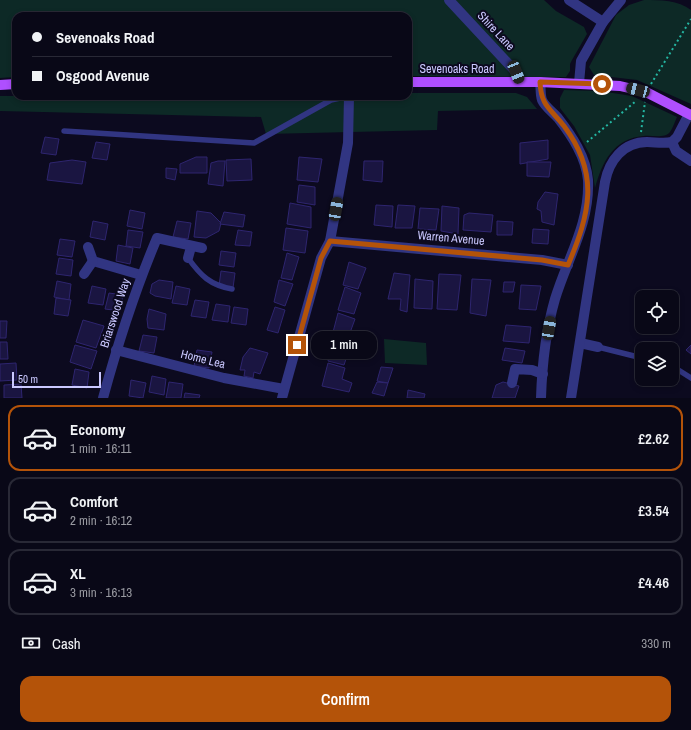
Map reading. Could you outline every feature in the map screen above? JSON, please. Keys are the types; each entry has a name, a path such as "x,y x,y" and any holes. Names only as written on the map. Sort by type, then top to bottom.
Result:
{"main road":[{"name":"Sevenoaks Road","path":"412,82 540,82 620,86 646,92 690,115"},
{"path":"0,85 12,84"}],"street":[{"name":"Shire Lane","path":"449,0 516,72 520,82"},
{"path":"569,0 602,22"},
{"path":"579,83 581,61 602,22 621,0"},
{"path":"540,82 542,99 579,149 587,169 587,204 579,238 568,265 552,313 541,398"},
{"path":"283,394 321,258 330,241 348,143 348,100"},
{"path":"570,398 606,175 616,156 626,148 639,143 672,142 677,137 690,115"},
{"path":"672,142 676,151 691,161"},
{"name":"Briarswood Way","path":"103,398 116,350 141,275 158,238 191,247"},
{"name":"Warren Avenue","path":"330,241 542,260 568,265"},
{"path":"84,274 92,261 88,247"},
{"path":"188,258 191,247 202,248"},
{"path":"92,261 141,275"},
{"path":"580,343 598,347"},
{"name":"Home Lea","path":"116,350 283,394"},
{"path":"512,383 514,369 532,370 543,374"}],"lane":[{"path":"64,131 254,143 331,100"},
{"path":"188,258 196,269 211,283 217,287 232,289"},
{"path":"598,347 635,356"},
{"path":"679,370 691,378"}],"path":[{"path":"579,149 646,92 691,19"},
{"path":"639,143 646,92"}],"green space":[{"path":"0,0 544,0 556,11 584,27 587,34 570,64 570,71 566,77 412,76 412,12 12,12 12,77 0,78"},
{"path":"644,0 675,2 691,10 691,104 637,80 594,75 589,67 616,15 629,5"},
{"path":"564,90 600,91 632,96 677,117 670,132 667,134 661,136 644,136 624,141 610,153 601,170 595,188 590,155 574,126 560,108 560,98"},
{"path":"412,93 516,93 527,97 537,109 438,111 437,130 266,134 261,117 0,111 0,96 12,96 12,100 412,100"},
{"path":"384,339 426,343 427,365 385,363"}],"building":[{"path":"45,137 59,139 56,155 41,153"},
{"path":"548,140 548,159 520,164 520,143"},
{"path":"96,142 110,144 107,160 92,158"},
{"path":"196,157 207,157 207,173 180,173 180,164"},
{"path":"299,157 322,159 318,182 297,180"},
{"path":"251,159 252,180 227,181 226,160"},
{"path":"72,160 86,162 82,184 47,180 50,163"},
{"path":"225,161 223,186 208,184 211,163"},
{"path":"364,161 383,161 382,182 363,180"},
{"path":"527,162 551,162 549,177 527,176"},
{"path":"166,168 177,169 175,180 166,178"},
{"path":"299,185 315,187 315,205 297,202"},
{"path":"545,192 558,194 554,225 542,222 541,211 537,209 538,202"},
{"path":"290,203 311,207 311,228 287,224"},
{"path":"376,205 393,206 392,227 374,225"},
{"path":"398,205 415,206 412,228 395,228"},
{"path":"442,206 459,208 458,234 441,231"},
{"path":"420,208 439,209 436,230 418,229"},
{"path":"130,210 145,213 142,229 127,226"},
{"path":"197,211 211,213 221,223 219,231 206,238 194,237"},
{"path":"224,212 245,215 243,227 220,224"},
{"path":"469,213 493,215 491,232 463,230 464,215"},
{"path":"93,221 108,224 105,240 90,237"},
{"path":"177,221 191,223 188,239 173,237"},
{"path":"497,221 513,222 512,235 497,235"},
{"path":"286,228 308,231 305,253 283,250"},
{"path":"533,229 549,230 548,244 532,243"},
{"path":"128,230 143,232 140,248 126,246"},
{"path":"238,230 252,232 250,246 235,245"},
{"path":"60,239 75,241 72,257 57,255"},
{"path":"118,245 133,248 130,264 116,261"},
{"path":"221,251 236,253 234,267 219,265"},
{"path":"287,253 299,257 292,280 281,278"},
{"path":"59,258 73,260 71,276 56,274"},
{"path":"349,262 366,268 358,289 343,285"},
{"path":"221,271 235,273 233,288 219,286"},
{"path":"394,273 410,275 407,312 400,310 401,299 388,299"},
{"path":"439,274 461,275 457,310 437,309"},
{"path":"415,279 433,281 432,309 414,308"},
{"path":"472,279 491,280 486,316 470,313"},
{"path":"159,280 173,282 171,299 155,296 150,293 152,284"},
{"path":"279,280 293,284 285,306 274,302"},
{"path":"57,281 71,284 69,300 54,297"},
{"path":"504,282 515,282 513,292 503,292"},
{"path":"521,285 541,286 536,310 519,309"},
{"path":"92,286 106,289 103,305 88,303"},
{"path":"176,286 190,289 187,305 172,303"},
{"path":"345,287 361,293 354,314 338,310"},
{"path":"109,293 123,295 121,311 105,309"},
{"path":"56,298 71,300 68,316 54,314"},
{"path":"195,300 209,302 206,318 191,316"},
{"path":"216,304 230,306 228,322 212,320"},
{"path":"234,307 248,309 246,325 231,323"},
{"path":"275,307 285,310 278,333 267,330"},
{"path":"149,309 166,314 164,330 148,328 147,319"},
{"path":"338,313 355,319 347,341 332,336"},
{"path":"83,320 104,326 96,348 76,342"},
{"path":"0,321 7,321 6,338 0,338"},
{"path":"506,325 531,327 529,343 503,341"},
{"path":"143,335 157,337 154,353 139,351"},
{"path":"334,337 351,344 344,365 328,361"},
{"path":"0,342 7,342 8,359 0,359"},
{"path":"75,345 97,351 91,369 70,362"},
{"path":"691,345 691,354 686,350"},
{"path":"250,348 268,353 260,374 254,372 253,378 244,376 245,370 240,370 243,357"},
{"path":"505,348 525,351 522,363 502,360"},
{"path":"197,350 212,352 209,368 194,366"},
{"path":"16,363 17,380 0,381 0,364"},
{"path":"328,363 345,368 342,379 352,383 349,392 322,386"},
{"path":"381,367 393,368 388,383 377,381"},
{"path":"75,369 89,372 87,388 72,385"},
{"path":"152,376 166,379 164,395 149,392"},
{"path":"131,380 146,383 143,398 129,396"},
{"path":"169,382 183,384 181,398 166,398"},
{"path":"377,382 388,383 384,396 372,393"},
{"path":"503,382 519,386 515,398 492,398 496,385"},
{"path":"21,384 22,398 4,398 4,385"},
{"path":"408,390 425,394 424,398 407,398"},
{"path":"185,393 200,395 199,398 184,398"}],"route":[{"path":"297,345 321,258 330,241 542,260 568,265 579,238 585,215 588,192 587,169 579,149 568,132 558,118 544,103 541,94 540,82 602,84"}]}
